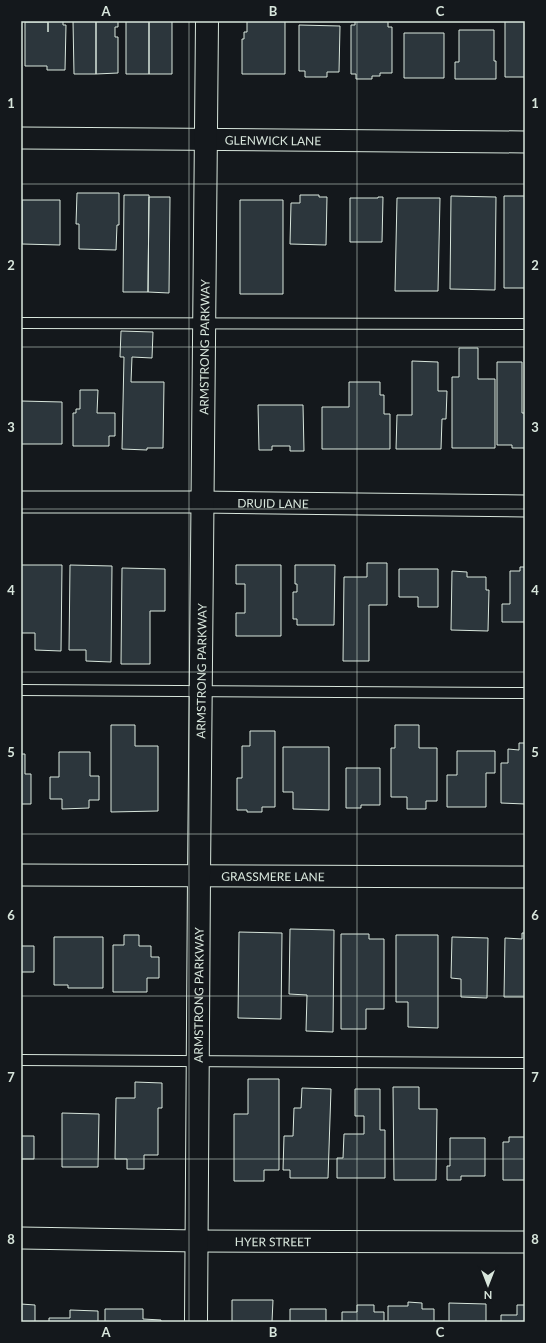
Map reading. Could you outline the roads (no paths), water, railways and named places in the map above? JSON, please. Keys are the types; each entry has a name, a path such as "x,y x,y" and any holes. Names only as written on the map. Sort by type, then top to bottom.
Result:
{"street":[{"name":"ARMSTRONG PARKWAY","path":"196,1322 198,876 207,21"},
{"name":"GLENWICK LANE","path":"21,138 525,142"},
{"name":"DRUID LANE","path":"21,502 202,502 525,506"},
{"name":"GRASSMERE LANE","path":"21,875 525,877"},
{"name":"HYER STREET","path":"21,1238 197,1241 525,1242"}],"lane":[{"path":"21,323 525,324"},
{"path":"21,690 525,693"},
{"path":"21,1060 525,1063"}]}
